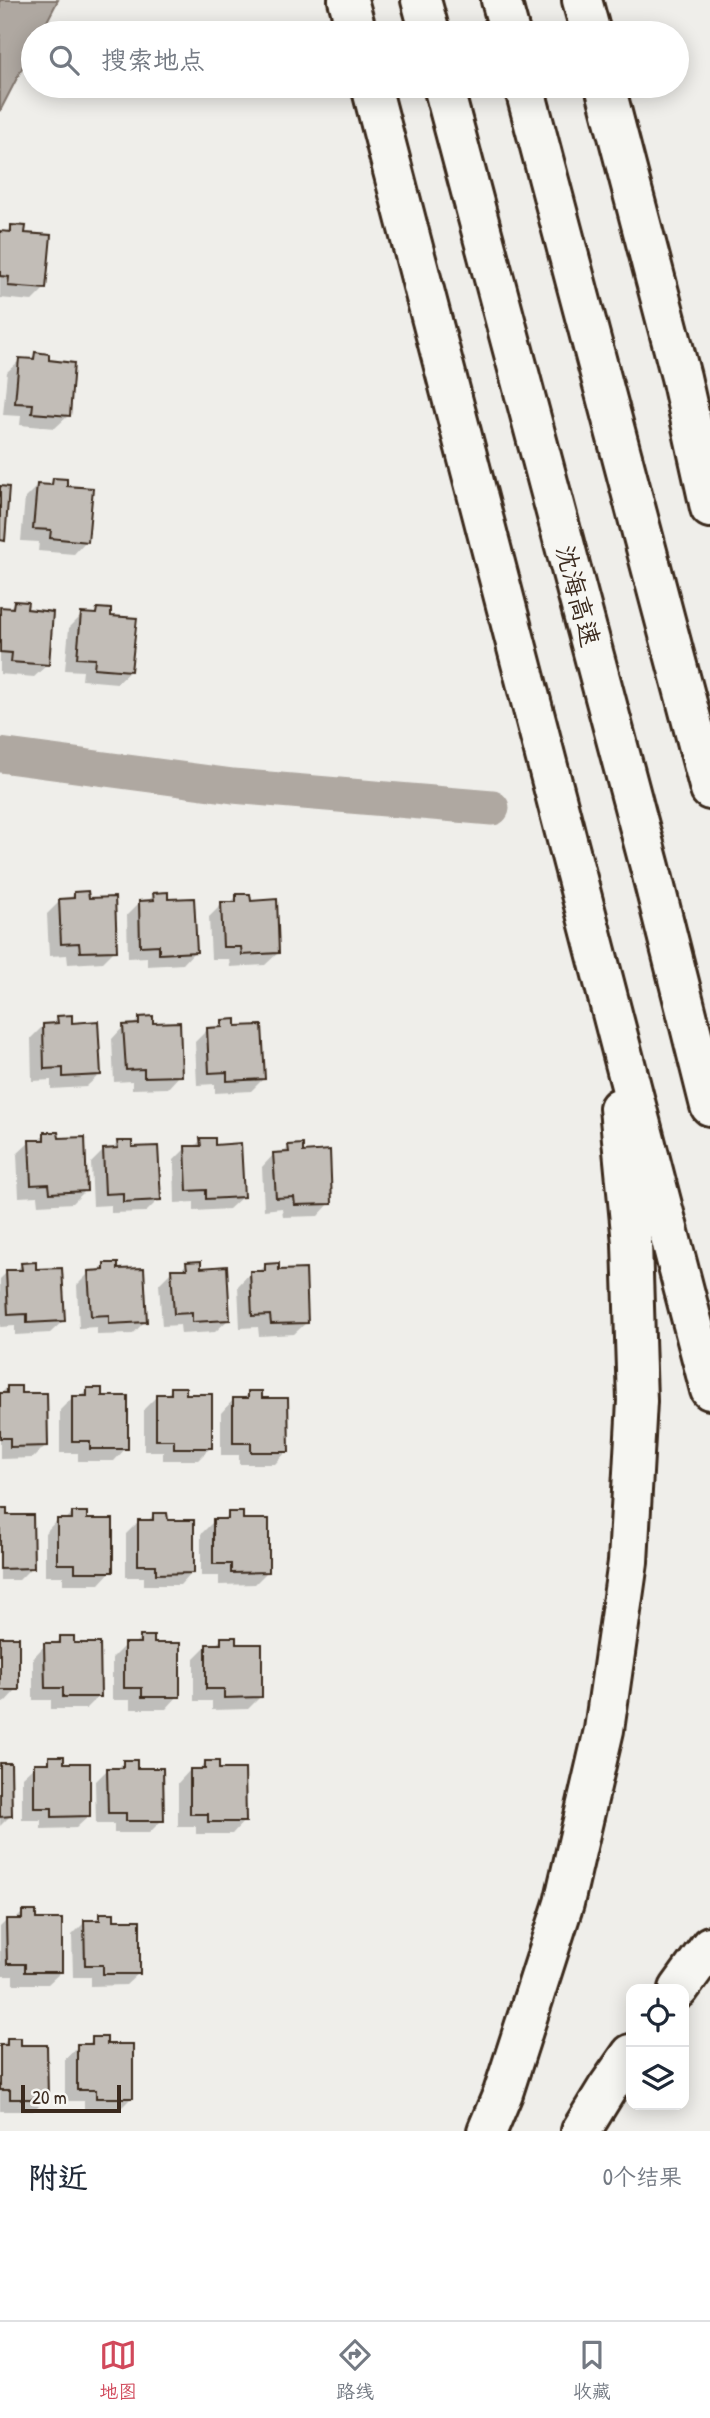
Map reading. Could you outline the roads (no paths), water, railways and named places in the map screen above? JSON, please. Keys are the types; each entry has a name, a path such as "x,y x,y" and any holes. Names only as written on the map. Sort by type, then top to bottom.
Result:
{"highway":[{"path":"348,0 354,21"},
{"path":"421,0 427,21"},
{"path":"501,0 507,21"},
{"path":"582,0 588,21"},
{"path":"374,98 710,1390"},
{"name":"沈海高速","path":"446,98 643,840 710,1106"},
{"path":"527,98 710,790"},
{"path":"608,98 681,377 710,508"},
{"path":"681,377 710,457"},
{"path":"487,2131 503,2093 564,1903 606,1717 628,1562 637,1401 632,1243 618,1094 588,915"},
{"path":"683,1984 710,1946"},
{"path":"688,1984 710,1946"},
{"path":"581,2131 626,2061"},
{"path":"607,2131 626,2091"}],"waterway":[{"path":"0,755 233,786 492,808"}]}
